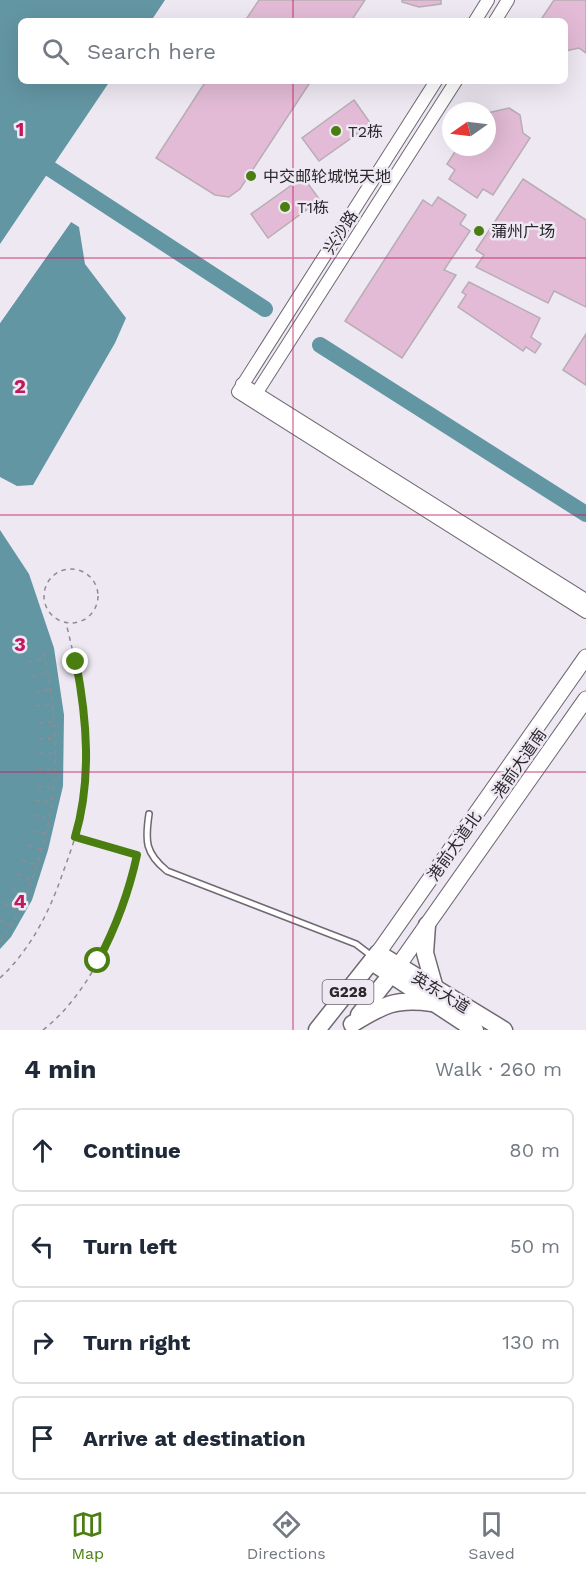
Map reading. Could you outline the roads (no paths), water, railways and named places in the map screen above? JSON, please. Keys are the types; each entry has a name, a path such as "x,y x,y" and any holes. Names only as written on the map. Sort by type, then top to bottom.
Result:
{"highway":[{"path":"427,925 425,952 434,985"},
{"name":"英东大道","path":"375,958 475,1030"},
{"name":"港前大道北","path":"324,1028 375,958"},
{"name":"英东大道","path":"394,970 434,985 504,1030"},
{"name":"G228","path":"349,1027 394,970"},
{"path":"349,1027 377,1009 398,1001 436,1003"}],"main road":[{"name":"港前大道北","path":"375,958 586,657"},
{"name":"港前大道南","path":"394,970 586,699"},
{"path":"427,885 446,898"}],"street":[{"path":"477,18 488,0"},
{"path":"497,18 508,0"},
{"name":"兴沙路","path":"434,84 240,388 254,397 454,84"},
{"path":"254,397 586,600"},
{"path":"254,397 586,612"}],"lane":[{"path":"149,813 147,835 149,851 156,862 167,871 356,944 375,958"}],"water":[{"path":"0,0 165,0 153,18 18,18 18,84 108,84 0,244"},
{"path":"71,222 79,227 85,264 126,318 115,343 33,485 17,486 0,477 0,323"},
{"path":"0,530 29,574 54,648 64,715 63,786 48,850 32,900 11,937 0,949"}],"waterway":[{"path":"0,125 29,155 265,309"},
{"path":"320,345 586,514"}],"place":[{"name":"T2栋","path":"336,131"},
{"name":"中交邮轮城悦天地","path":"251,176"},
{"name":"T1栋","path":"285,207"},
{"name":"蒲州广场","path":"479,231"}]}
